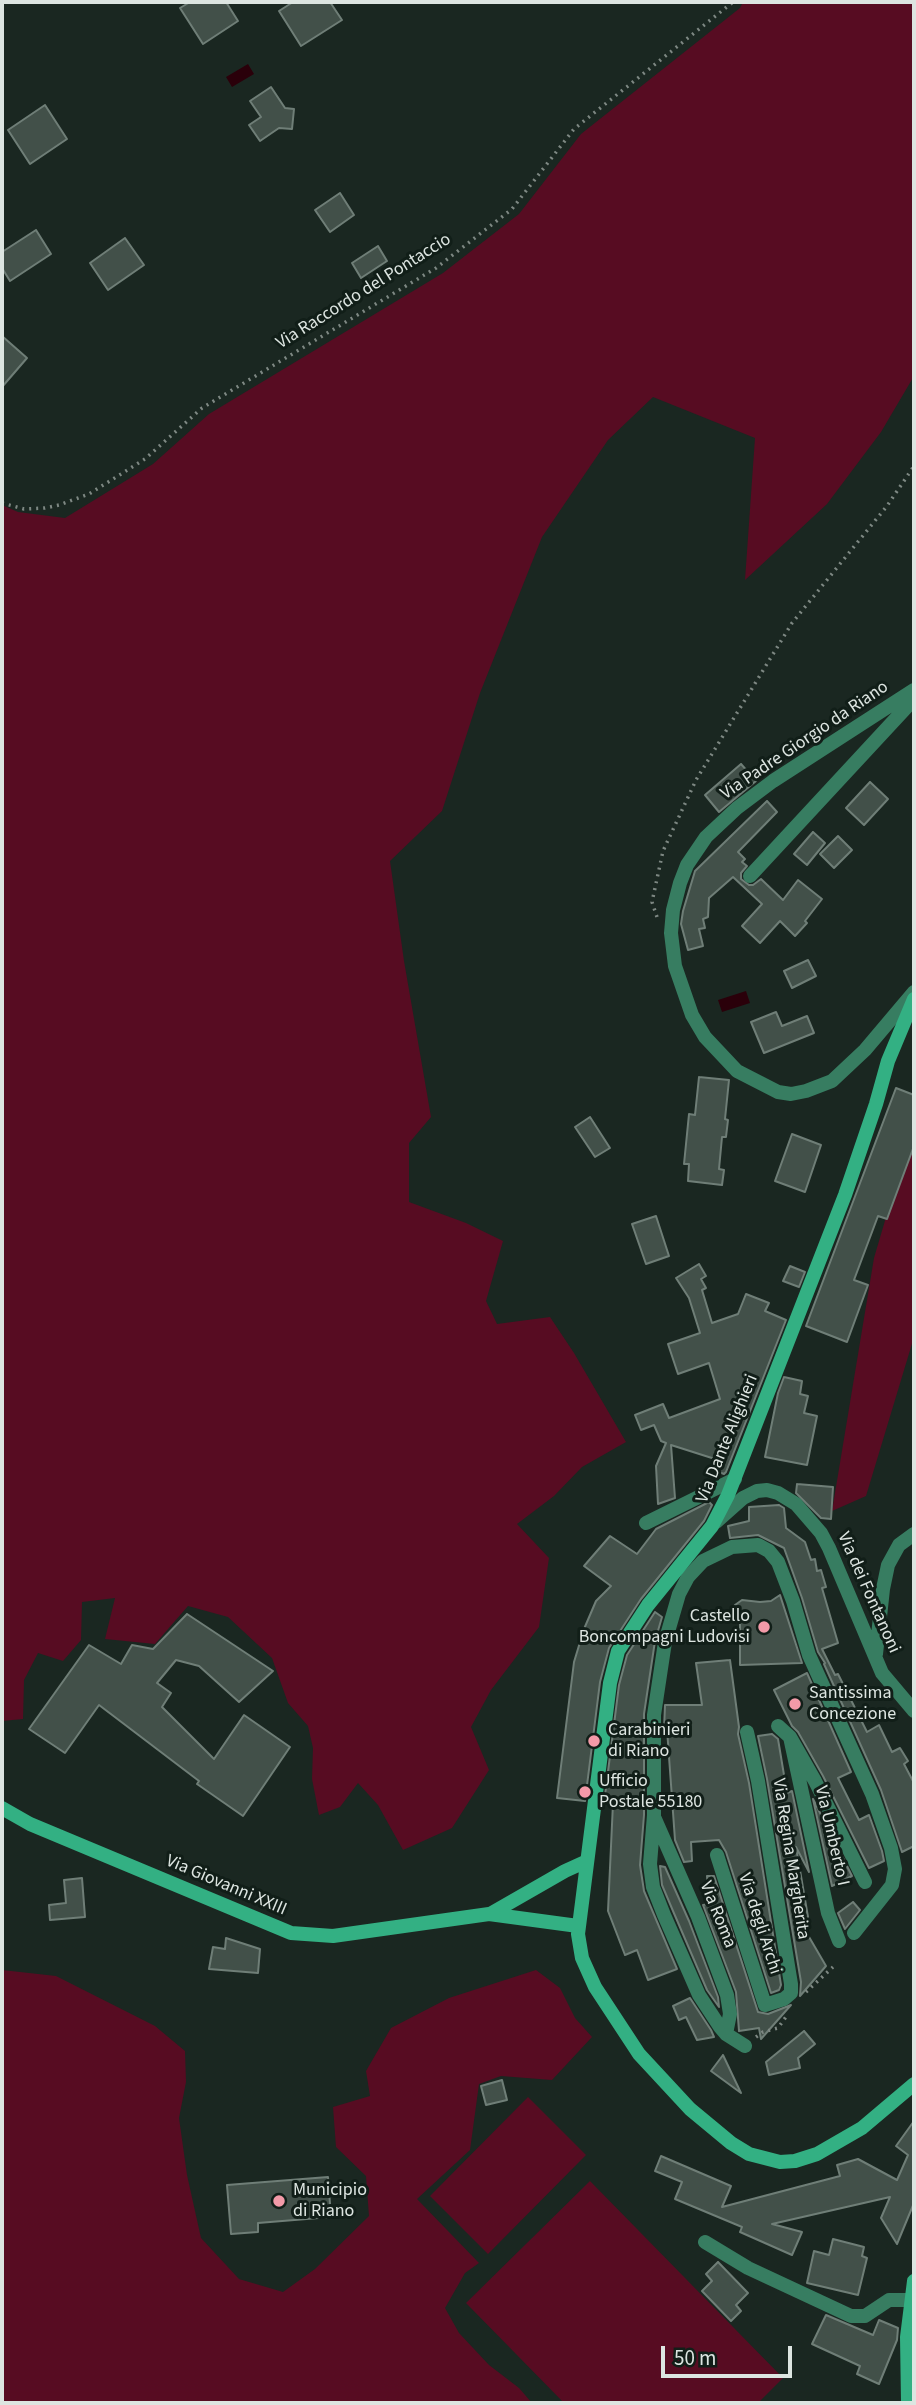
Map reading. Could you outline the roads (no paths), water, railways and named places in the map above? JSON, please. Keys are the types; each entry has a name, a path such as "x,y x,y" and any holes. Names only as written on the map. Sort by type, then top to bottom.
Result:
{"main road":[{"name":"Via Dante Alighieri","path":"914,999 888,1061 842,1205 735,1479 682,1578 626,1636 616,1657 610,1683 578,1926 580,1950 591,1977 639,2054 690,2109 731,2143 749,2154 780,2162 795,2161 817,2154 862,2128 914,2084"},
{"name":"Via Giovanni XXIII","path":"2,1808 30,1824 291,1933 333,1936 489,1914 578,1926"},
{"name":"Via Giovanni XXIII","path":"489,1914 587,1861"},
{"path":"908,2403 906,2348 914,2282"}],"street":[{"name":"Via Padre Giorgio da Riano","path":"914,690 773,781 737,808 706,837 687,865 677,890 671,923 675,966 692,1014 705,1037 733,1068 778,1092 791,1094 806,1091 832,1081 865,1051 914,992"},
{"path":"750,876 914,699"},
{"path":"646,1523 735,1479"},
{"name":"Via dei Fontanoni","path":"712,1526 743,1498 757,1491 773,1492 796,1504 821,1533 829,1548 876,1660 889,1683 914,1711"},
{"path":"876,1660 888,1565 899,1545 914,1534"},
{"path":"746,2046 726,2034 692,1982 653,1887 650,1858 654,1815 653,1732 656,1690 682,1578 709,1557 743,1545 762,1547 772,1554 780,1566 809,1655 872,1794 893,1854 895,1873 892,1885 854,1933"},
{"path":"778,1726 790,1737 815,1781 865,1882"},
{"name":"Via Regina Margherita","path":"747,1732 758,1781 791,1983 791,1993 765,2005"},
{"name":"Via Umberto I","path":"790,1737 828,1913 839,1941"},
{"name":"Via Roma","path":"654,1815 698,1917 727,1995 730,2014 726,2034"},
{"name":"Via degli Archi","path":"717,1856 765,2005"},
{"path":"705,2242 748,2268 851,2316 865,2316 889,2300 911,2300"}],"place":[{"name":"Castello Boncompagni Ludovisi","path":"764,1627"},
{"name":"Santissima Concezione","path":"795,1704"},
{"name":"Carabinieri di Riano","path":"594,1741"},
{"name":"Ufficio Postale 55180","path":"585,1792"},
{"name":"Municipio di Riano","path":"279,2201"}]}
